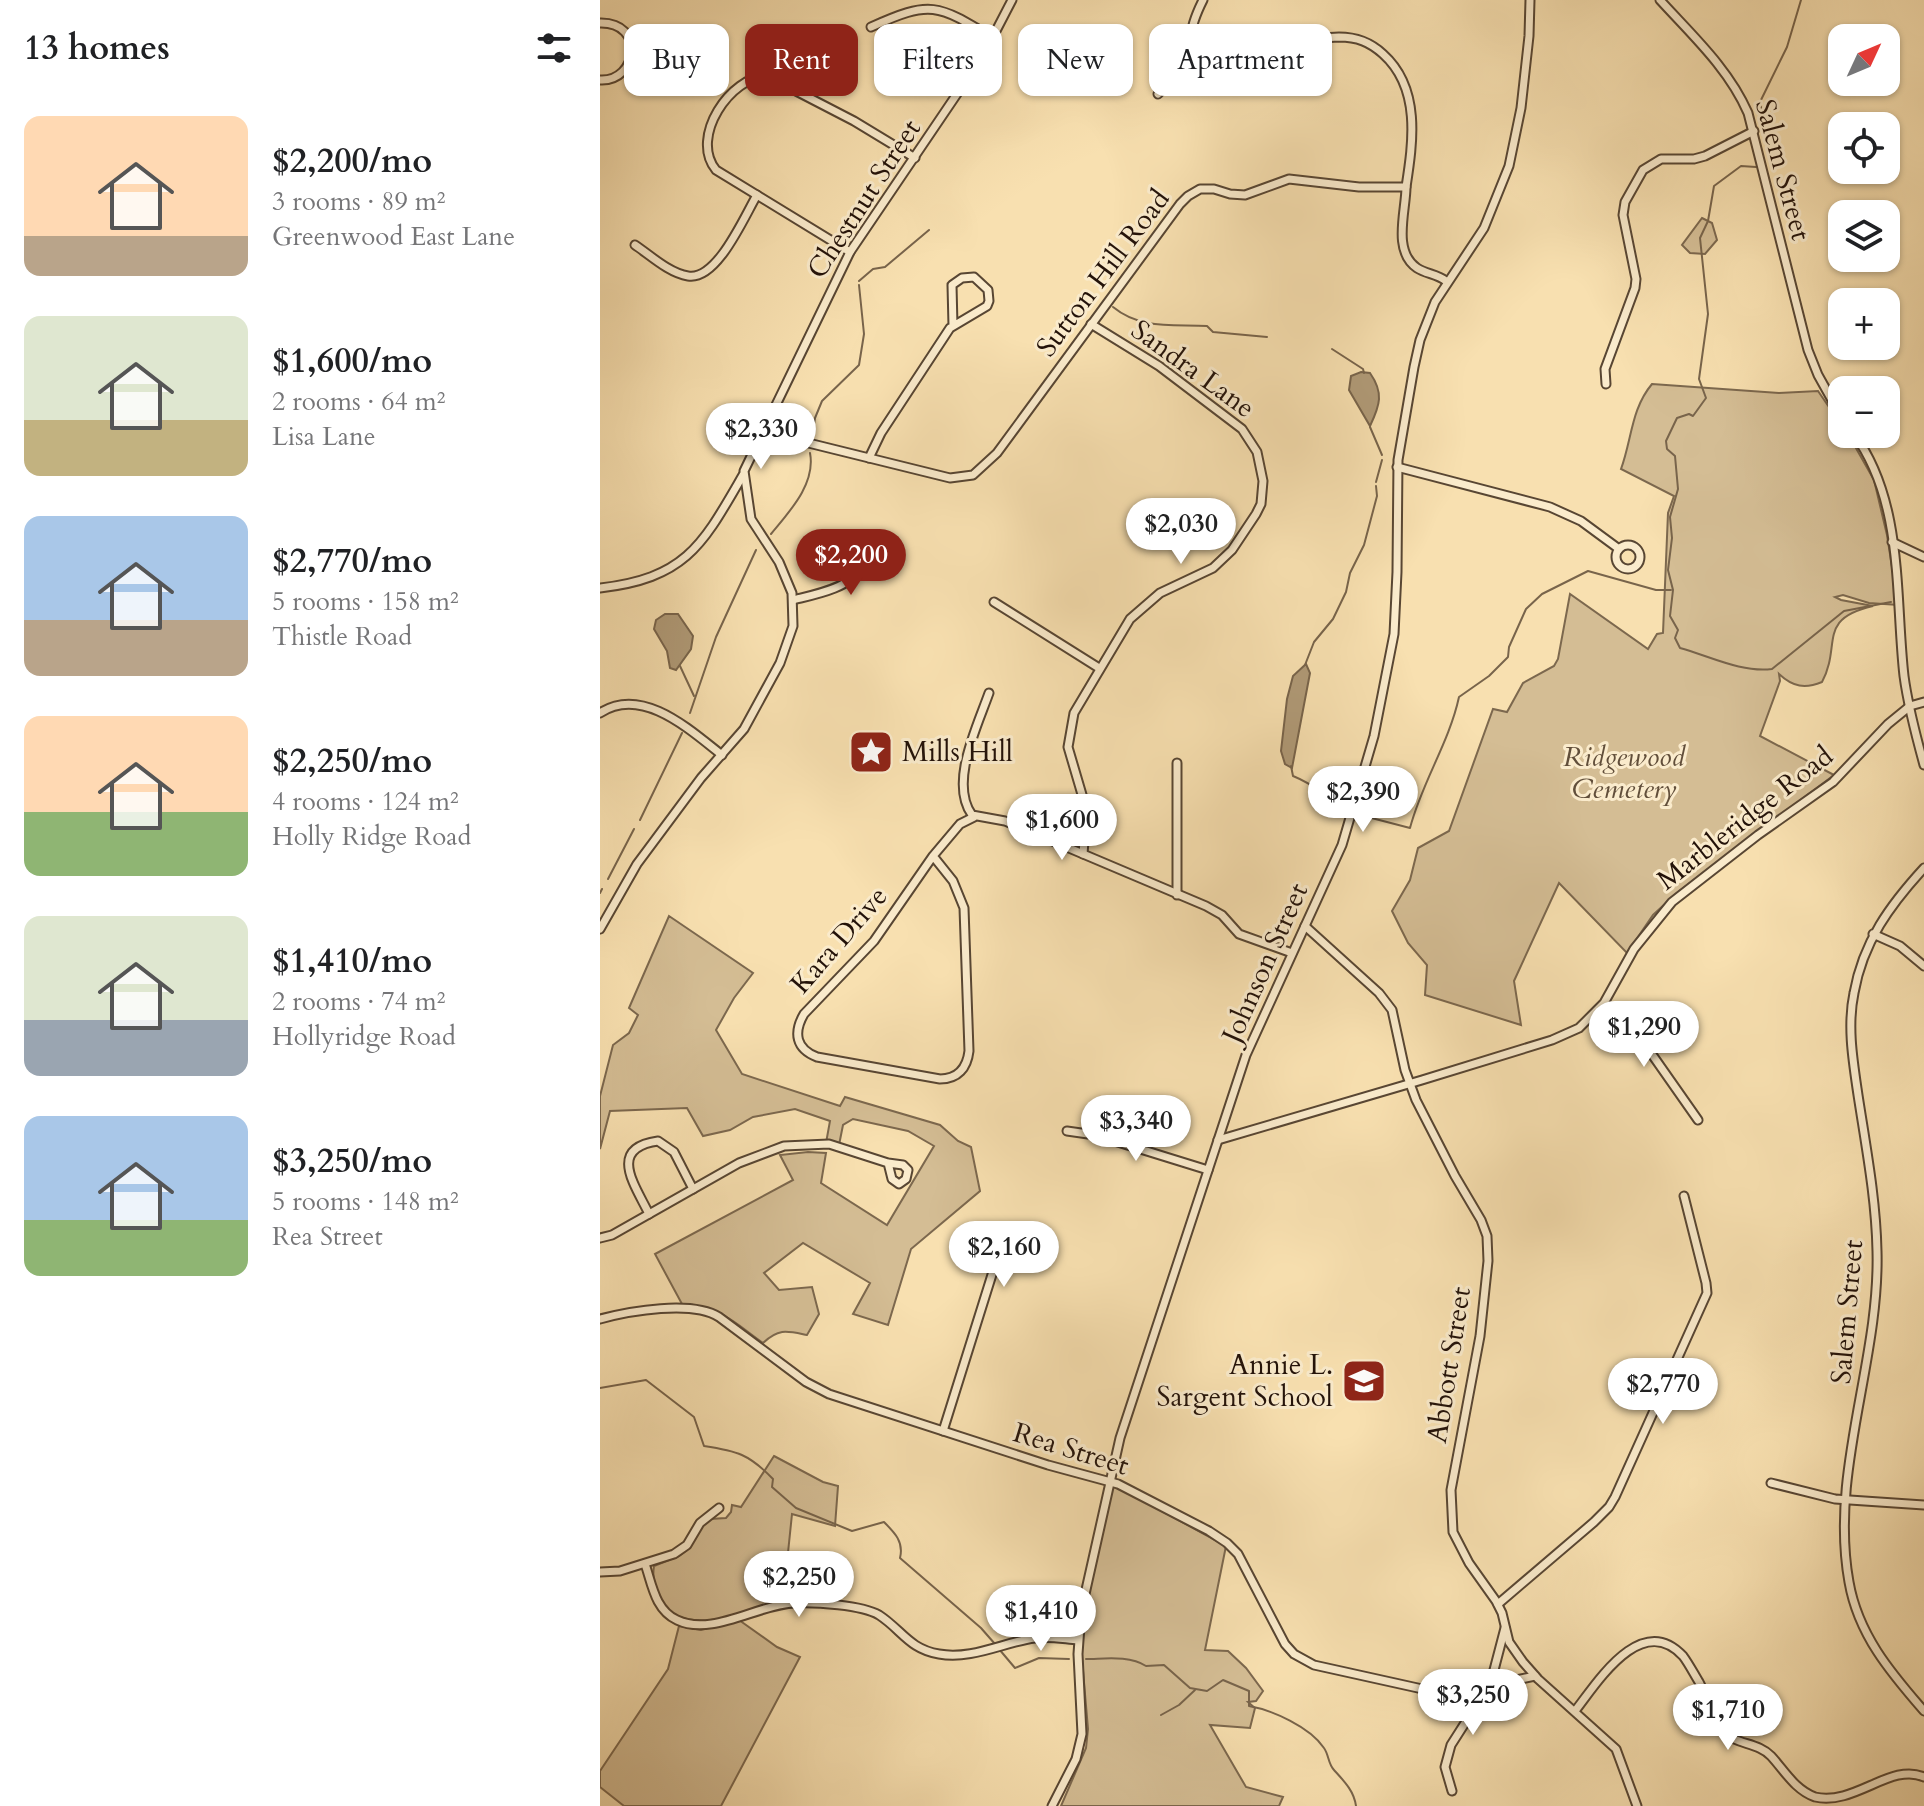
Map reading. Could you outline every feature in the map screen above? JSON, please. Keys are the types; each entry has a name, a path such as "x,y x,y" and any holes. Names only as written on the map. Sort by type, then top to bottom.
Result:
{"street":[{"name":"Chestnut Street","path":"1000,24 1012,0"},
{"path":"1194,24 1203,0"},
{"name":"Johnson Street","path":"1052,1806 1076,1759 1082,1734 1078,1640 1084,1589 1123,1427 1252,1040 1350,824 1389,665 1397,572 1397,467 1420,340 1429,313 1446,281 1484,228 1509,166 1523,95 1530,0"},
{"name":"Salem Street","path":"1660,0 1733,85 1748,113 1796,307 1809,351 1828,396"},
{"path":"878,24 913,9 928,8 948,13 968,24"},
{"path":"600,23 620,27 628,35 632,46 624,71 610,81 600,80"},
{"path":"1332,38 1350,37 1370,43 1396,67 1407,88 1411,140 1404,251 1419,270 1438,275 1446,281"},
{"path":"850,252 716,170 705,147 716,115 737,87 753,77 776,79 915,158"},
{"name":"Chestnut Street","path":"600,588 642,579 681,562 711,530 764,432 850,252 955,96"},
{"path":"1606,384 1605,369 1636,279 1623,215 1625,202 1643,170 1661,159 1705,156 1754,131"},
{"name":"Sutton Hill Road","path":"764,432 950,478 973,475 997,453 1180,204 1193,192 1207,188 1245,195 1289,179 1359,187 1406,187"},
{"path":"635,245 678,273 690,277 703,275 717,263 757,195"},
{"path":"869,458 885,426 953,326 982,311 988,304 988,290 974,277 962,278 952,285 953,326"},
{"name":"Sandra Lane","path":"1083,854 1083,798 1067,740 1074,713 1122,629 1142,606 1160,593 1213,568 1232,550 1261,504 1263,481 1257,452 1242,429 1150,360 1091,324"},
{"path":"1862,448 1877,476 1892,542 1898,576 1900,634 1909,707 1924,765"},
{"path":"1397,467 1550,507 1581,521 1619,549"},
{"path":"600,929 637,864 701,778 751,719 780,663 793,626 793,600 788,581 753,524 743,474"},
{"path":"730,497 736,496 747,503"},
{"path":"1892,542 1924,557"},
{"path":"793,600 851,580 856,571 855,551"},
{"path":"994,602 1099,668"},
{"path":"989,693 962,787 964,802 974,817 1005,821 1217,911 1245,937 1292,953"},
{"name":"Marbleridge Road","path":"1218,1140 1569,1034 1595,1013 1634,949 1672,902 1838,778 1878,733 1909,707 1924,702"},
{"path":"600,713 627,704 652,708 722,755"},
{"path":"1177,763 1177,895"},
{"name":"Kara Drive","path":"933,856 953,881 964,908 969,1010 967,1064 950,1079 940,1079 817,1057 805,1051 797,1036 804,1014 874,941 933,856 960,824 974,817"},
{"name":"Salem Street","path":"1924,868 1891,906 1873,934 1853,994 1851,1039 1876,1224 1877,1278 1846,1500 1846,1565 1860,1619 1879,1656 1924,1711"},
{"name":"Abbott Street","path":"1305,926 1388,1003 1395,1019 1410,1083 1439,1147 1481,1220 1489,1246 1472,1391 1454,1467 1450,1511 1453,1532 1498,1604 1509,1642 1535,1676 1616,1749 1637,1806"},
{"path":"1873,934 1900,946 1924,966"},
{"path":"1595,1013 1651,1053 1698,1120"},
{"path":"1067,1131 1095,1135 1208,1170"},
{"path":"649,1214 627,1171 635,1150 645,1143 658,1141 674,1152 693,1189"},
{"path":"600,1238 612,1235 739,1163 784,1146 829,1144 888,1163"},
{"path":"1498,1604 1594,1522 1615,1497 1707,1293 1684,1196"},
{"path":"943,1431 995,1265"},
{"name":"Rea Street","path":"600,1319 636,1312 708,1311 817,1388 851,1402 1048,1465 1109,1481 1209,1531 1231,1546 1244,1562 1285,1644 1303,1660 1339,1672 1472,1700 1481,1698"},
{"path":"1771,1483 1846,1500 1924,1505"},
{"path":"600,1572 620,1571 680,1551 700,1523 719,1508"},
{"path":"645,1564 658,1602 669,1616 685,1623 713,1624 773,1606 797,1603 870,1611 883,1618 906,1640 930,1652 962,1654 1037,1638 1078,1640"},
{"path":"1452,1791 1445,1767 1451,1745 1488,1686 1505,1628"},
{"path":"1575,1711 1617,1659 1629,1649 1649,1643 1660,1644 1684,1658 1728,1736 1762,1748 1800,1789 1824,1802 1855,1795 1903,1773 1924,1777"},
{"path":"1488,1686 1535,1676"}],"green space":[{"path":"1702,218 1712,223 1717,240 1705,254 1690,253 1682,245"},
{"name":"Ridgewood Cemetery","path":"1652,384 1779,393 1818,391 1828,406 1828,448 1856,448 1874,480 1898,605 1869,603 1843,595 1835,597 1873,606 1855,611 1837,626 1828,669 1822,682 1799,686 1779,674 1780,681 1760,736 1834,775 1678,892 1653,915 1627,953 1559,883 1514,981 1521,1025 1425,995 1427,965 1408,943 1392,911 1410,880 1418,848 1449,831 1493,709 1507,712 1523,683 1554,666 1558,659 1570,594 1648,649 1657,634 1663,633 1668,513 1674,496 1621,469 1636,414"},
{"path":"669,916 753,973 716,1030 742,1074 840,1106 845,1097 940,1125 958,1141 971,1147 980,1191 911,1249 888,1325 853,1314 870,1283 803,1243 764,1273 779,1290 812,1287 819,1314 807,1335 784,1332 763,1343 716,1312 682,1304 655,1254 793,1180 780,1155 826,1153 821,1183 887,1225 934,1146 908,1131 853,1119 843,1125 839,1145 826,1143 830,1121 795,1109 753,1117 730,1130 703,1136 687,1108 610,1111 600,1149 600,1096 613,1045 629,1033 638,1015 629,1008"},
{"path":"774,1456 823,1482 838,1486 835,1526 792,1514 783,1601 713,1620 685,1619 672,1614 657,1592 654,1566 687,1550 704,1523 710,1519 726,1518 732,1505 741,1507"},
{"path":"1116,1486 1226,1546 1205,1650 1228,1651 1263,1691 1256,1701 1248,1702 1255,1708 1250,1728 1210,1725 1246,1787 1283,1797 1279,1806 1061,1806 1086,1748 1088,1729 1081,1647 1084,1613 1111,1489"},
{"path":"739,1620 777,1647 800,1657 721,1806 624,1806 600,1787 600,1771 668,1669 679,1626 701,1630"}],"shaded area":[{"path":"1370,373 1379,393 1370,426 1349,390 1351,376"},
{"path":"665,614 678,614 693,636 691,649 676,670 670,668 667,651 654,629 656,620"},
{"path":"1306,664 1310,673 1292,768 1285,764 1281,751 1287,699 1293,676"}],"waterway":[{"path":"1771,158 1760,102 1787,47 1801,0"},
{"path":"1756,167 1741,166 1714,186 1708,221 1700,238 1708,314 1699,379 1706,398 1693,416 1689,414 1677,418 1666,441 1667,449 1675,456 1678,489 1670,517 1672,538 1668,570 1673,590 1670,616 1678,630 1675,638 1680,648 1726,663 1749,669 1772,669 1844,611 1891,602"},
{"path":"859,281 873,269 885,267 929,230"},
{"path":"812,437 822,401 859,365 864,334 859,285"},
{"path":"1113,307 1146,323 1207,326 1213,332 1267,337"},
{"path":"1332,349 1363,369 1364,373"},
{"path":"1370,427 1382,455"},
{"path":"771,534 805,486 811,464 810,453"},
{"path":"1376,482 1382,460"},
{"path":"1305,665 1314,642 1333,619 1346,592 1350,573 1364,545 1377,496 1376,486"},
{"path":"690,713 716,637 756,550"},
{"path":"1360,815 1410,828 1459,697 1489,676 1508,657 1509,647 1526,609 1542,594 1588,571 1656,590 1671,590"},
{"path":"680,666 694,696"},
{"path":"640,820 682,733"},
{"path":"1291,766 1293,776 1349,808"},
{"path":"608,879 634,829"},
{"path":"600,893 602,889"},
{"path":"600,1388 646,1380 694,1417 704,1446 734,1452 757,1464 773,1479 772,1487 796,1508 852,1531 884,1522 900,1542 900,1558 981,1628 995,1644"},
{"path":"999,1649 1015,1668 1039,1658 1069,1659"},
{"path":"1086,1659 1124,1659 1146,1666 1164,1665 1190,1688 1207,1691 1223,1680 1249,1691 1249,1706 1290,1721 1318,1740 1332,1768 1351,1791 1356,1806"},
{"path":"1161,1715 1179,1705 1195,1690"}],"place":[{"name":"Mills Hill","path":"871,752"},
{"name":"Annie L. Sargent School","path":"1364,1381"}]}
